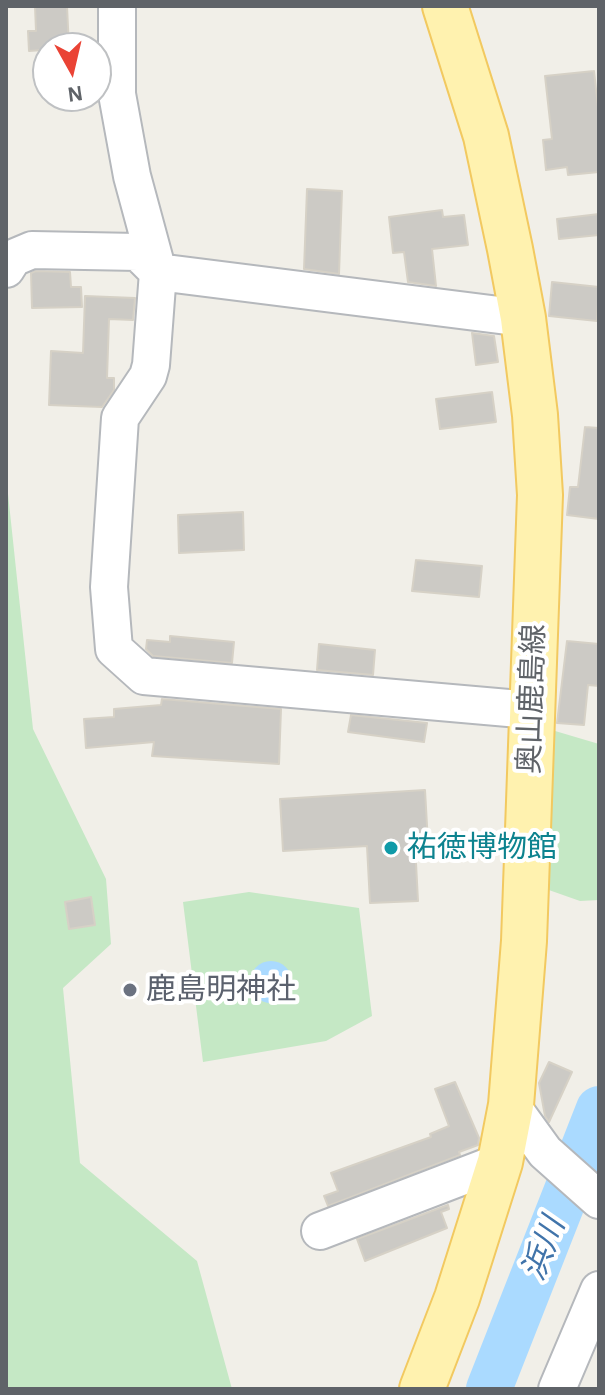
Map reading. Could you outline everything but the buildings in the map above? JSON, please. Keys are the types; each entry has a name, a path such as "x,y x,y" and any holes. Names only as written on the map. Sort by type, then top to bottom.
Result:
{"main road":[{"name":"奥山鹿島線","path":"422,1389 457,1298 500,1162 511,1105 524,941 540,495 535,415 523,318 486,136 445,6"}],"street":[{"path":"117,6 117,94 132,176 158,272 151,365 148,376 120,418 109,587 114,649 144,676 531,710"},
{"path":"6,269 13,258 32,250 138,252 158,272 523,318"},
{"path":"511,1105 545,1152 599,1200"},
{"path":"320,1231 500,1162"},
{"path":"557,1389 599,1290"}],"green space":[{"path":"6,475 33,729 106,879 111,944 63,988 80,1163 197,1261 232,1389 6,1389"},
{"path":"545,728 599,744 599,900 580,901 546,889"},
{"path":"249,892 359,908 372,1016 326,1041 203,1062 183,902"}],"water":[{"path":"271,961 286,967 292,982 286,997 271,1003 256,997 250,982 256,967"}],"waterway":[{"name":"浜川","path":"489,1389 599,1109"}],"place":[{"name":"祐徳博物館","path":"391,848"},
{"name":"鹿島明神社","path":"130,990"}]}
